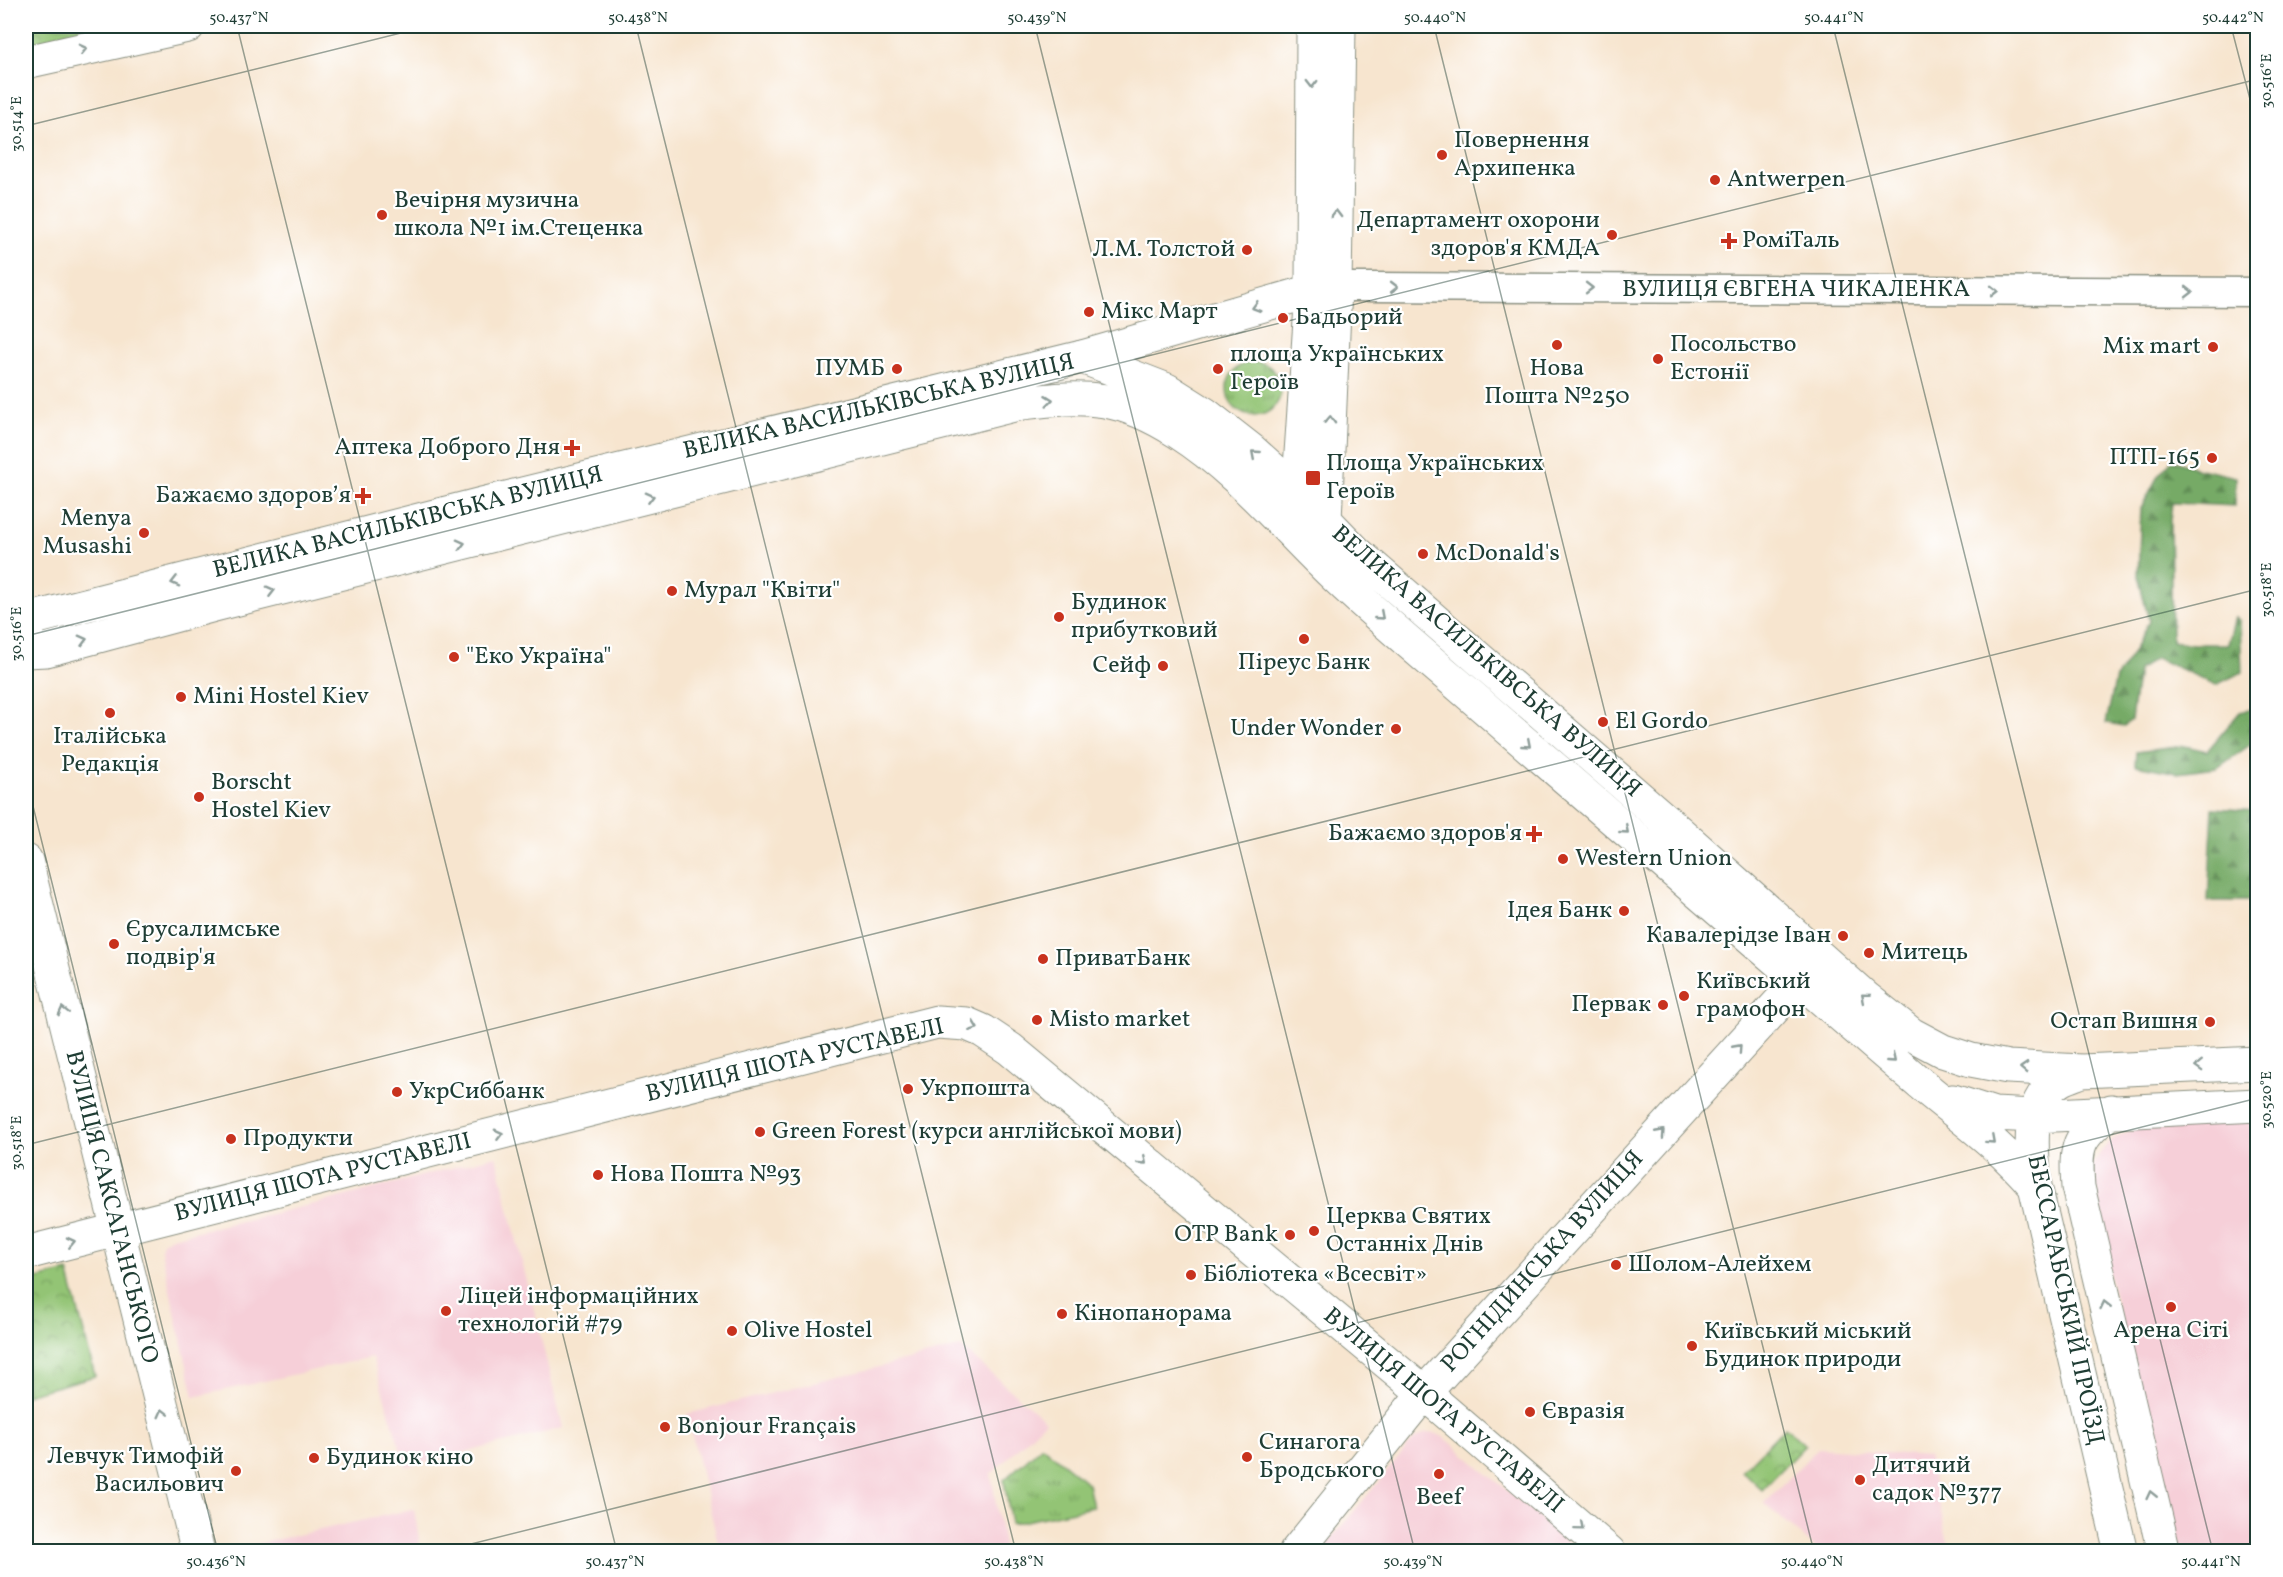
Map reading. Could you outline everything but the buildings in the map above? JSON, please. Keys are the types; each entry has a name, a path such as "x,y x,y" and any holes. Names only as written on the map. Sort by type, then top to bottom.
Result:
{"main road":[{"path":"26,62 188,26"},
{"path":"1312,26 1324,289 1299,493 1314,533"},
{"path":"1314,533 1324,289 1339,26"},
{"path":"1082,357 1324,289"},
{"name":"ВЕЛИКА ВАСИЛЬКІВСЬКА ВУЛИЦЯ","path":"26,625 38,617 449,512 1082,357 1167,390 1242,442 1299,493"},
{"name":"ВЕЛИКА ВАСИЛЬКІВСЬКА ВУЛИЦЯ","path":"26,651 46,650 214,604 1022,403 1065,398 1093,398 1117,402 1140,410 1179,432 1314,533 1357,553 1680,833 1867,999 1911,1034 1943,1052 2008,1067 2082,1071 2258,1063"},
{"name":"ВЕЛИКА ВАСИЛЬКІВСЬКА ВУЛИЦЯ","path":"1314,533 1356,596 1929,1091 1989,1138 2035,1186"},
{"name":"ВУЛИЦЯ САКСАГАНСЬКОГО","path":"26,861 198,1551"},
{"name":"РОГНІДИНСЬКА ВУЛИЦЯ","path":"1296,1551 1424,1393 1800,980"},
{"name":"ВУЛИЦЯ ШОТА РУСТАВЕЛІ","path":"26,1253 937,1023 967,1024 983,1031 1026,1061 1153,1170 1424,1393 1609,1551"},
{"name":"БЕССАРАБСЬКИЙ ПРОЇЗД","path":"2082,1071 2060,1080 2042,1099 2034,1116 2031,1143 2035,1186 2121,1551"},
{"name":"ВЕЛИКА ВАСИЛЬКІВСЬКА ВУЛИЦЯ","path":"1929,1091 1967,1106 1994,1113 2034,1116 2258,1105"},
{"name":"БЕССАРАБСЬКИЙ ПРОЇЗД","path":"2111,1112 2082,1137 2076,1156 2078,1187 2164,1551"}],"street":[{"name":"ВУЛИЦЯ ЄВГЕНА ЧИКАЛЕНКА","path":"1324,289 2258,292"}],"shaded area":[{"path":"2257,1119 2257,1551 2174,1551 2089,1187 2091,1168 2111,1140 2140,1126"},
{"name":"Ліцей інформаційних технологій #79","path":"496,1156 563,1428 406,1467 372,1357 194,1397 161,1250 163,1242 172,1237 327,1201"},
{"path":"961,1347 1046,1421 991,1474 1004,1551 720,1551 687,1414"},
{"path":"1432,1432 1444,1437 1579,1551 1321,1551 1414,1439"},
{"name":"Дитячий садок №377","path":"1818,1448 1928,1456 1950,1551 1818,1551 1764,1503"},
{"path":"414,1509 421,1551 229,1550"}],"green space":[{"path":"26,26 188,26 26,62"},
{"path":"1254,362 1264,364 1273,370 1279,379 1281,389 1279,399 1273,408 1264,414 1254,416 1244,414 1235,408 1229,399 1227,389 1229,379 1235,370 1244,364"},
{"path":"2172,460 2236,477 2235,506 2172,503 2170,520 2172,641 2193,644 2228,644 2235,617 2240,621 2242,672 2216,685 2156,658 2138,670 2131,720 2124,726 2106,723 2116,677 2132,654 2149,621 2138,576 2141,508 2158,476"},
{"path":"2253,709 2257,713 2257,740 2217,768 2177,773 2135,765 2136,752 2185,746 2207,751 2240,712"},
{"path":"2213,808 2257,811 2257,901 2208,901"},
{"path":"68,1271 95,1376 26,1395 26,1282"},
{"path":"1785,1427 1805,1445 1762,1490 1742,1471"},
{"path":"1042,1446 1088,1484 1093,1507 1011,1524 1004,1480"}],"place":[{"name":"Повернення Архипенка","path":"1442,155"},
{"name":"Antwerpen","path":"1715,180"},
{"name":"Вечірня музична школа №1 ім.Стеценка","path":"382,215"},
{"name":"Департамент охорони здоров'я КМДА","path":"1612,235"},
{"name":"РоміТаль","path":"1729,241"},
{"name":"Л.М. Толстой","path":"1247,250"},
{"name":"Мікс Март","path":"1089,312"},
{"name":"Бадьорий","path":"1283,318"},
{"name":"Нова Пошта №250","path":"1557,345"},
{"name":"Mix mart","path":"2213,347"},
{"name":"Посольство Естонії","path":"1658,359"},
{"name":"ПУМБ","path":"897,369"},
{"name":"площа Українських Героїв","path":"1218,369"},
{"name":"Аптека Доброго Дня","path":"572,448"},
{"name":"ПТП-165","path":"2212,458"},
{"name":"Площа Українських Героїв","path":"1313,478"},
{"name":"Бажаємо здоровʼя","path":"363,496"},
{"name":"Menya Musashi","path":"144,533"},
{"name":"McDonald's","path":"1423,554"},
{"name":"Мурал \"Квіти\"","path":"672,591"},
{"name":"Будинок прибутковий","path":"1059,617"},
{"name":"Піреус Банк","path":"1304,639"},
{"name":"\"Еко Україна\"","path":"454,657"},
{"name":"Сейф","path":"1163,666"},
{"name":"Mini Hostel Kiev","path":"181,697"},
{"name":"Італійська Редакція","path":"110,713"},
{"name":"El Gordo","path":"1603,722"},
{"name":"Under Wonder","path":"1396,729"},
{"name":"Borscht Hostel Kiev","path":"199,797"},
{"name":"Бажаємо здоров'я","path":"1534,834"},
{"name":"Western Union","path":"1563,859"},
{"name":"Ідея Банк","path":"1624,911"},
{"name":"Кавалерідзе Іван","path":"1843,936"},
{"name":"Єрусалимське подвір'я","path":"114,944"},
{"name":"Митець","path":"1869,953"},
{"name":"ПриватБанк","path":"1043,959"},
{"name":"Київський грамофон","path":"1684,996"},
{"name":"Первак","path":"1663,1005"},
{"name":"Misto market","path":"1037,1020"},
{"name":"Остап Вишня","path":"2210,1022"},
{"name":"Укрпошта","path":"908,1089"},
{"name":"УкрСиббанк","path":"397,1092"},
{"name":"Green Forest (курси англійської мови)","path":"760,1132"},
{"name":"Продукти","path":"231,1139"},
{"name":"Нова Пошта №93","path":"598,1175"},
{"name":"Церква Святих Останніх Днів","path":"1314,1231"},
{"name":"OTP Bank","path":"1290,1235"},
{"name":"Шолом-Алейхем","path":"1616,1265"},
{"name":"Бібліотека «Всесвіт»","path":"1191,1275"},
{"name":"Арена Сіті","path":"2171,1307"},
{"name":"Ліцей інформаційних технологій #79","path":"446,1311"},
{"name":"Кінопанорама","path":"1062,1314"},
{"name":"Olive Hostel","path":"732,1331"},
{"name":"Київський міський Будинок природи","path":"1692,1346"},
{"name":"Євразія","path":"1530,1412"},
{"name":"Bonjour Français","path":"665,1427"},
{"name":"Синагога Бродського","path":"1247,1457"},
{"name":"Будинок кіно","path":"314,1458"},
{"name":"Левчук Тимофій Васильович","path":"236,1471"},
{"name":"Beef","path":"1439,1474"},
{"name":"Дитячий садок №377","path":"1860,1480"}]}
